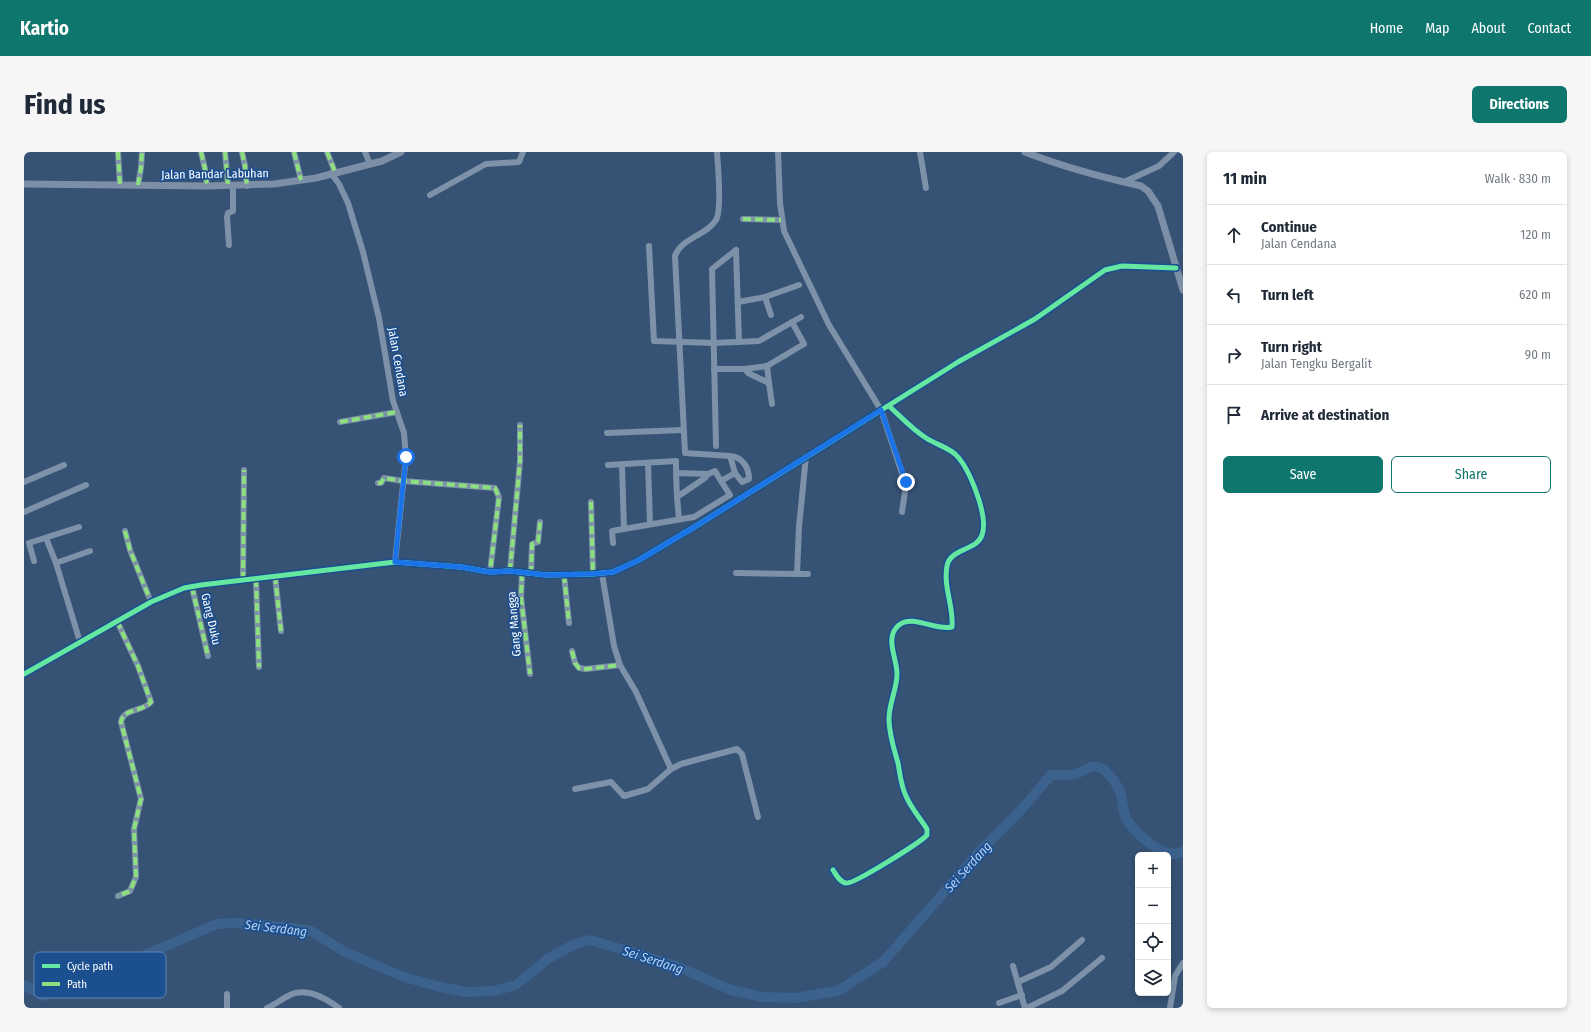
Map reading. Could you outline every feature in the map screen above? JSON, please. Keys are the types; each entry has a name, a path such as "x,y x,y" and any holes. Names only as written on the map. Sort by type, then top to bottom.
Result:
{"main road":[{"name":"Jalan Bandar Labuhan","path":"24,184 247,186 285,183 382,161 401,152"},
{"path":"1025,152 1084,172 1144,188 1148,191 1156,202 1183,290"}],"street":[{"path":"118,152 120,185"},
{"path":"138,185 142,152"},
{"path":"201,152 207,186"},
{"path":"225,152 231,185 233,211 228,213 227,217 229,245"},
{"path":"242,152 247,186"},
{"path":"294,152 301,180"},
{"name":"Jalan Cendana","path":"327,152 333,173 348,203 373,288 393,401 404,433 406,457 395,562"},
{"path":"365,152 370,164"},
{"path":"430,195 486,164 520,162 522,152"},
{"path":"717,152 719,209 717,220 677,249 675,256 684,453 735,456 742,460 749,473 749,479 754,488"},
{"path":"778,152 784,231 829,325 881,410 906,485 902,512"},
{"path":"920,152 926,188"},
{"path":"1124,182 1159,166 1174,152"},
{"path":"743,219 782,220"},
{"path":"649,246 654,341 714,343 759,341 801,317"},
{"path":"716,446 712,269 736,250 739,342"},
{"path":"24,674 151,602 177,591 192,587 395,562 461,567 490,572 510,571 531,574 564,575 602,574 622,568 639,560 958,362 1035,319 1107,269 1122,266 1176,268"},
{"path":"738,302 765,297 799,285"},
{"path":"765,297 772,315"},
{"path":"714,368 745,369 767,366 804,344 792,322"},
{"path":"767,366 772,404"},
{"path":"745,369 748,373 769,383"},
{"path":"833,870 842,882 850,883 868,874 927,835 927,829 905,795 890,731 890,706 896,685 897,673 892,635 900,624 908,621 914,621 942,628 952,626 946,582 947,566 952,557 978,541 982,537 983,532 983,510 967,472 958,458 949,450 915,431 889,406"},
{"path":"340,422 397,412"},
{"path":"510,571 520,461 520,424"},
{"path":"607,433 683,430"},
{"path":"730,456 735,473 748,492"},
{"path":"797,574 799,527 806,456"},
{"path":"608,465 676,460 679,519"},
{"path":"648,463 650,524"},
{"path":"24,482 64,465"},
{"path":"622,465 624,529"},
{"path":"243,580 244,470"},
{"path":"613,543 612,531 694,517 730,496 715,471 708,474 676,473"},
{"path":"721,481 735,473"},
{"path":"677,497 705,478 708,474"},
{"path":"378,483 381,483 384,478 403,481 495,488 499,497 490,572"},
{"path":"742,482 749,479"},
{"path":"24,512 86,485"},
{"path":"591,502 593,574"},
{"path":"531,574 532,544 538,542 540,522"},
{"path":"34,561 29,543 78,527"},
{"path":"125,531 130,550 151,602"},
{"path":"46,538 56,563 80,642"},
{"path":"56,563 90,551"},
{"name":"Gang Mangga","path":"522,573 522,607 530,674"},
{"path":"736,573 808,574"},
{"path":"602,574 614,646 620,665 636,692 671,769"},
{"path":"564,575 569,623"},
{"path":"275,576 281,631"},
{"path":"256,578 259,667"},
{"name":"Gang Duku","path":"192,587 208,656"},
{"path":"117,621 138,666 151,702 147,706 126,714 122,717 121,722 141,799 134,828 136,876 132,883 132,889 118,896"},
{"path":"572,651 575,664 580,668 620,665"},
{"path":"575,789 611,782 624,796 648,789 671,769 684,763 739,750 742,754 758,817"},
{"path":"1018,982 1051,967 1082,940"},
{"path":"1013,966 1026,1008 1062,991 1102,958"},
{"path":"1170,1008 1175,976 1183,962"},
{"path":"267,1008 293,994 302,993 315,995 339,1008"},
{"path":"227,994 228,1008"},
{"path":"998,1003 1022,995"}],"waterway":[{"name":"Sei Serdang","path":"152,952 217,924 234,923 286,927 311,931 345,952 404,977 440,987 466,992 493,991 516,985 549,958 575,944 590,940 674,965 731,990 763,997 796,998 838,991 883,962 980,851 1020,811 1051,775 1072,775 1094,767 1103,769 1112,778 1119,789 1126,818 1136,831 1160,850 1176,854 1183,851"},
{"name":"Sei Serdang","path":"24,985 34,991"}],"marked path":[{"path":"118,152 120,185"},
{"path":"138,185 142,152"},
{"path":"201,152 207,186"},
{"path":"225,152 228,185"},
{"path":"242,152 247,186"},
{"path":"294,152 301,180"},
{"path":"327,152 335,172"},
{"path":"743,219 781,220"},
{"path":"340,422 397,412"},
{"path":"510,571 520,461 520,425"},
{"path":"243,580 244,470"},
{"path":"378,483 381,483 384,478 403,481 495,488 499,497 490,572"},
{"path":"591,502 593,574"},
{"path":"531,574 532,544 538,542 540,522"},
{"path":"125,531 130,550 151,602"},
{"path":"522,573 521,597 530,674"},
{"path":"564,575 569,623"},
{"path":"275,576 281,631"},
{"path":"256,579 259,667"},
{"path":"192,587 208,656"},
{"path":"117,621 138,666 151,702 125,714 121,722 141,799 134,829 136,877 130,891 118,896"},
{"path":"572,651 575,663 579,668 586,669 620,665"}],"cycle path":[{"path":"24,674 151,602 184,588 201,585 395,562 461,567 490,572 510,571 546,575 613,572 639,560 696,526 958,362 1035,319 1105,270 1122,266 1176,268"},
{"path":"833,870 842,881 846,883 851,882 913,846 927,835 927,829 910,805 904,792 889,725 889,713 896,685 897,674 892,648 892,635 899,625 911,621 945,628 952,627 952,612 946,582 947,566 949,560 953,556 975,544 979,540 982,535 983,527 983,516 972,480 960,460 955,454 945,447 930,440 911,427 889,406"}],"route":[{"path":"406,457 395,562 461,567 490,572 510,571 546,575 602,574 613,572 639,560 881,410 906,482"}]}
